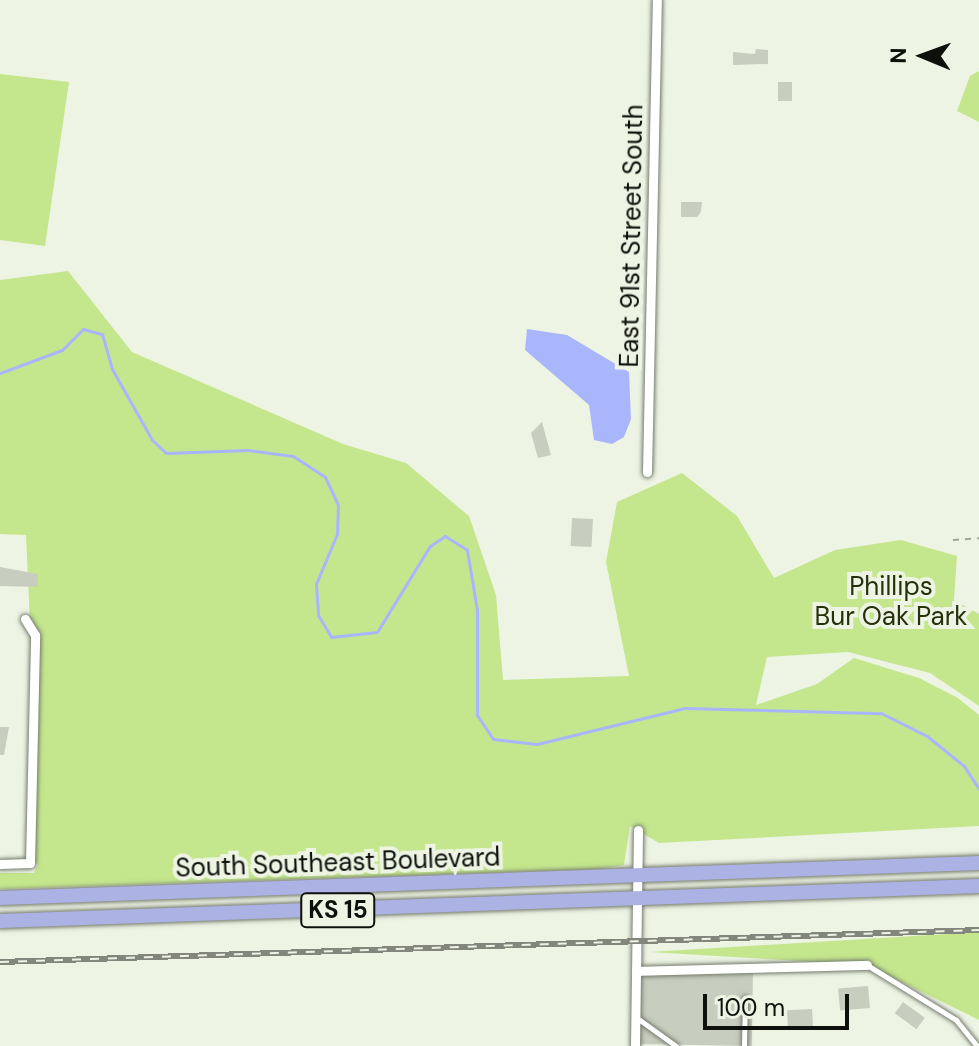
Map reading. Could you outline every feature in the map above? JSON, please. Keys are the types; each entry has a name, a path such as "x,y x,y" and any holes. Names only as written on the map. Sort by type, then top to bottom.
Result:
{"main road":[{"name":"KS 15","path":"637,877 972,864"},
{"name":"South Southeast Boulevard","path":"0,898 637,877"},
{"name":"KS 15","path":"637,899 976,886"},
{"name":"South Southeast Boulevard","path":"0,921 637,899"}],"street":[{"name":"East 91st Street South","path":"647,472 657,0"},
{"path":"0,864 30,863 35,635 25,619"},
{"path":"635,1046 638,830"},
{"path":"636,971 867,965"}],"lane":[{"path":"867,965 969,1029 977,1046"},
{"path":"744,1046 745,998"},
{"path":"636,1018 676,1046"}],"path":[{"path":"953,540 979,538"}],"green space":[{"path":"979,71 979,122 957,111 970,76"},
{"path":"0,74 69,82 45,246 0,240"},
{"name":"Phillips Bur Oak Park","path":"68,271 132,352 343,444 406,463 469,516 496,595 503,680 629,676 606,562 617,502 682,473 737,516 774,578 835,550 901,540 957,556 954,600 979,614 979,706 930,673 848,652 767,657 756,705 817,684 854,658 919,678 958,698 979,715 979,826 659,843 630,826 624,865 601,869 0,889 0,873 34,873 38,864 30,863 34,713 26,535 0,534 0,280"},
{"path":"979,932 979,1020 867,965 649,952"}],"water":[{"path":"527,329 567,335 629,372 631,419 624,437 612,444 594,440 589,405 525,350"}],"building":[{"path":"756,49 768,50 768,64 733,65 733,52 755,54"},
{"path":"778,82 792,82 792,101 778,101"},
{"path":"681,202 702,202 701,212 697,217 681,217"},
{"path":"542,422 551,455 538,458 531,433"},
{"path":"572,518 593,519 592,547 571,546"},
{"path":"0,567 38,574 38,587 0,586"},
{"path":"0,727 9,727 4,755 0,755"},
{"path":"640,970 753,972 752,1046 639,1044"},
{"path":"868,986 870,1008 840,1011 838,989"},
{"path":"903,1002 925,1018 917,1029 895,1013"},
{"path":"812,1009 813,1026 788,1027 787,1010"}],"waterway":[{"path":"0,373 62,350 83,329 102,334 112,369 152,440 166,453 248,450 293,456 325,477 338,505 337,534 316,584 318,615 331,637 377,632 430,546 445,536 467,550 477,610 477,715 493,739 537,744 685,708 881,713 927,736 964,766 979,789"}],"railway":[{"path":"0,962 979,930"}]}
